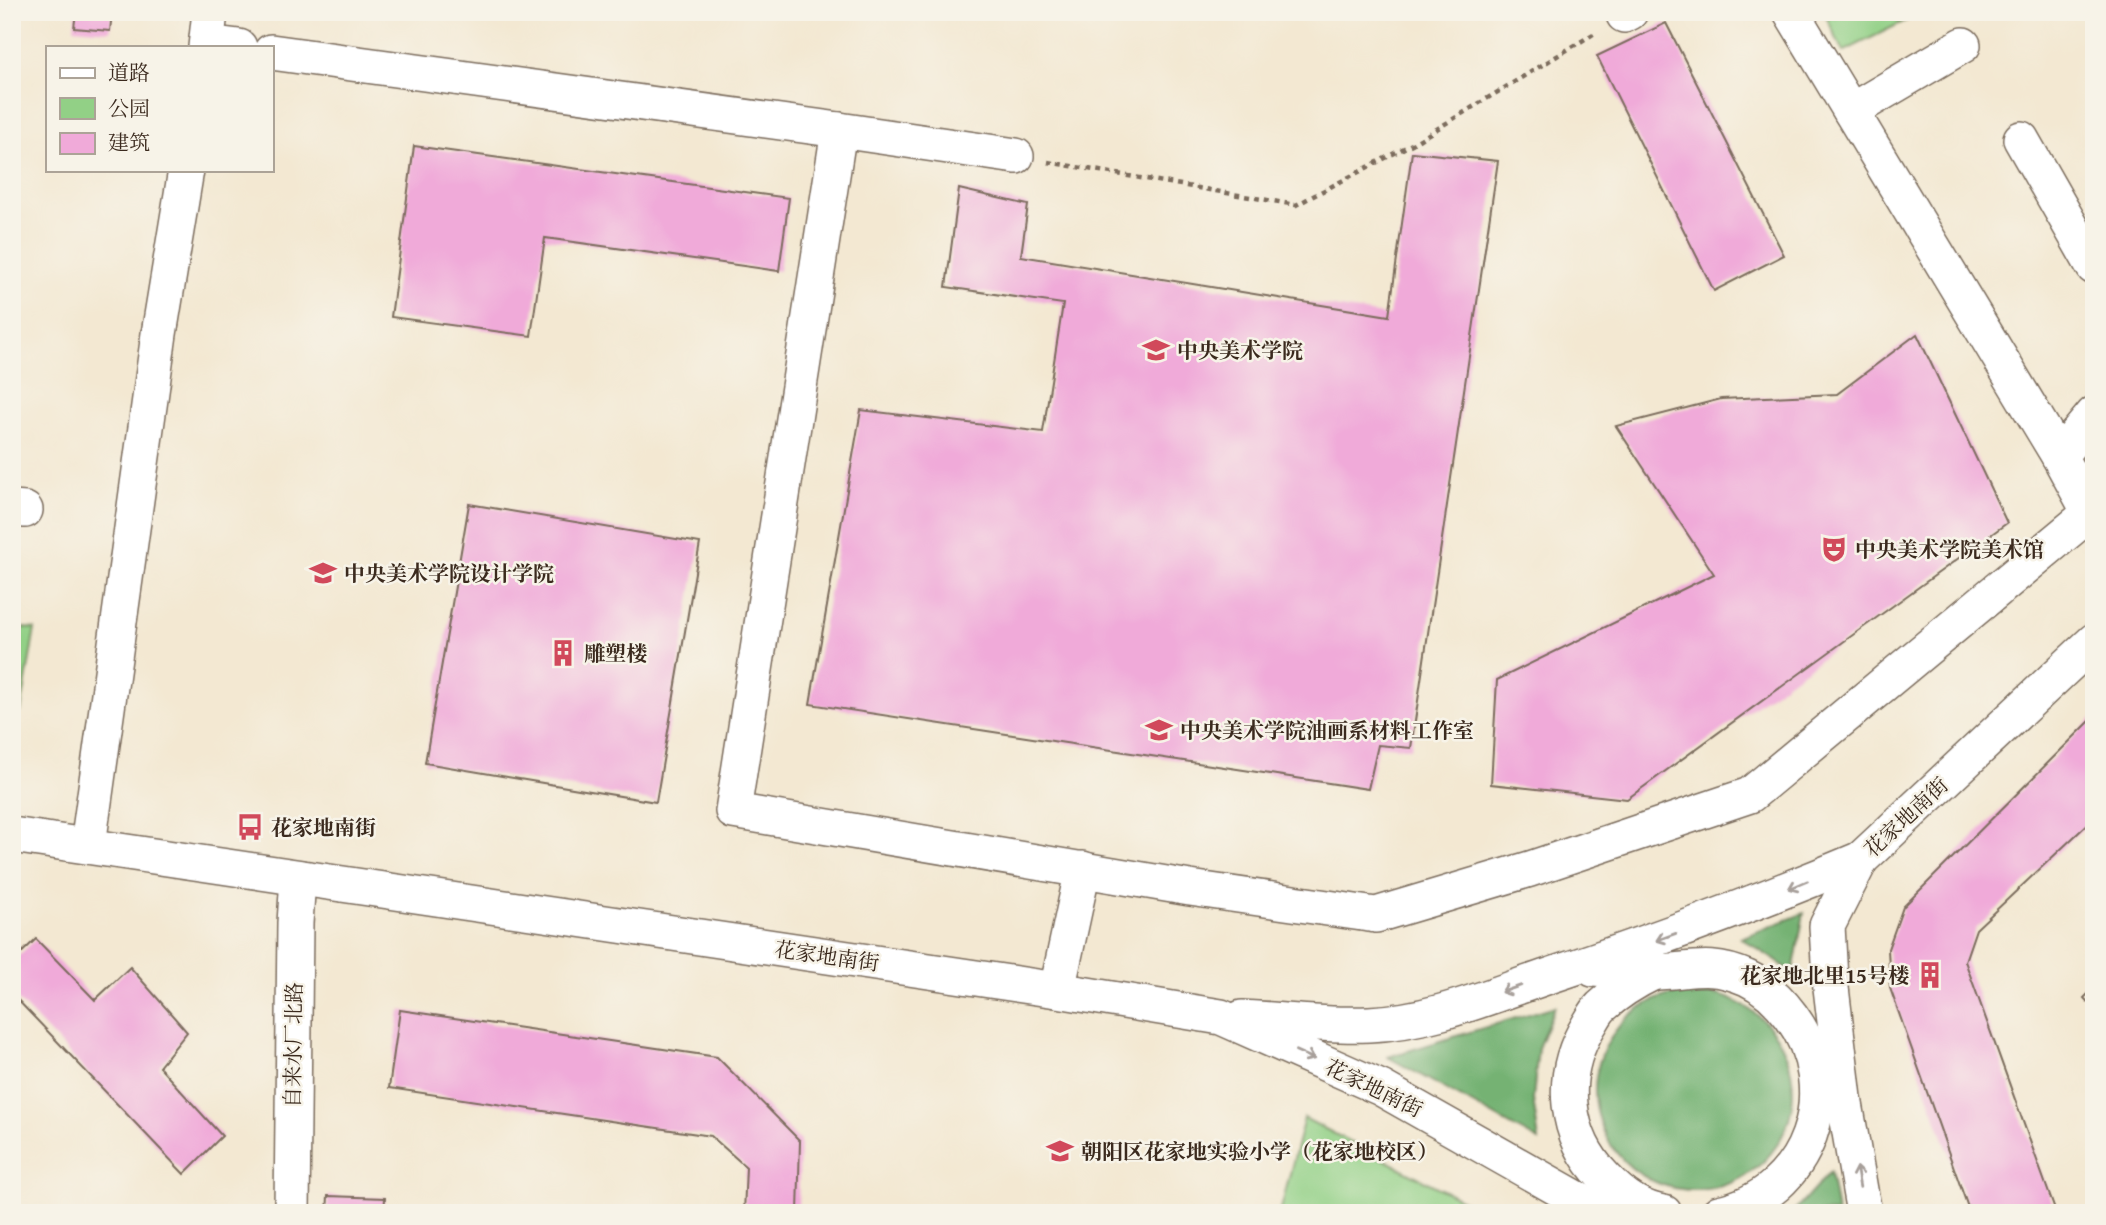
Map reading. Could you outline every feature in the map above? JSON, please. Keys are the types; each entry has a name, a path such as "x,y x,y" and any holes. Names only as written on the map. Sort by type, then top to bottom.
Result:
{"street":[{"path":"839,130 733,811 1376,915 1530,869 1750,796 2090,513 2059,456 1791,12"},
{"path":"1852,111 1963,45"},
{"path":"273,52 1016,156"},
{"path":"2021,139 2094,267"},
{"path":"88,845 159,334 186,172"},
{"path":"2059,456 2094,414"},
{"name":"花家地南街","path":"1864,1213 1830,979 1827,926 1861,859 2094,640"},
{"name":"花家地南街","path":"12,835 1057,990 1220,1017 1381,1088 1533,1173 1611,1205 1664,1213"},
{"path":"1220,1017 1370,1024 1411,1019 1452,1009 1576,968 1730,912 1861,859"},
{"path":"1057,990 1083,869"},
{"name":"自来水厂北路","path":"292,1213 295,923 298,878"},
{"path":"1611,1205 1573,1125 1568,1083 1577,1044 1599,1009 1630,983 1670,970 1730,912"},
{"path":"1576,968 1670,970 1709,967 1748,978 1781,1002 1805,1035 1814,1070 1816,1115 1802,1154 1775,1187 1739,1209 1719,1213"},
{"path":"1830,979 1814,1070 1852,1142"}],"path":[{"path":"1016,156 1296,205 1412,144 1627,14"}],"green space":[{"path":"1824,12 1923,12 1843,52"},
{"path":"12,627 35,629 21,711 12,717"},
{"path":"1804,913 1793,972 1741,938"},
{"path":"1694,992 1732,1000 1764,1021 1785,1053 1793,1091 1785,1129 1764,1161 1732,1182 1694,1190 1656,1182 1624,1161 1603,1129 1595,1091 1603,1053 1624,1021 1656,1000"},
{"path":"1555,1006 1538,1048 1533,1099 1539,1141 1388,1057"},
{"path":"1304,1118 1487,1213 1280,1213"},
{"path":"1830,1172 1837,1213 1793,1213"}],"building":[{"path":"76,12 112,12 110,31 74,28"},
{"path":"1666,23 1784,255 1714,291 1597,56"},
{"path":"414,146 789,198 779,271 545,238 531,336 391,317"},
{"name":"中央美术学院","path":"1412,152 1498,161 1411,748 1378,745 1368,789 810,704 861,410 1043,432 1063,304 946,287 959,189 1028,205 1021,256 1389,316"},
{"name":"中央美术学院美术馆","path":"1917,334 2007,523 1627,799 1491,784 1497,680 1714,574 1616,426 1721,399 1837,394"},
{"name":"雕塑楼","path":"469,504 700,543 656,802 425,763"},
{"name":"花家地北里15号楼","path":"2094,717 2094,818 1976,929 1965,961 2056,1213 1970,1213 1890,988 1888,949 1903,907"},
{"path":"36,939 95,1000 130,967 187,1032 159,1067 222,1136 184,1174 12,994 12,962"},
{"path":"2094,988 2094,1009 2084,998"},
{"path":"400,1010 717,1057 800,1141 798,1213 744,1213 746,1167 711,1136 389,1088"},
{"path":"328,1196 385,1198 384,1213 327,1213"}],"place":[{"name":"中央美术学院","path":"1156,350"},
{"name":"中央美术学院美术馆","path":"1834,549"},
{"name":"中央美术学院设计学院","path":"323,573"},
{"name":"雕塑楼","path":"563,653"},
{"name":"中央美术学院油画系材料工作室","path":"1159,730"},
{"name":"花家地南街","path":"250,827"},
{"name":"花家地北里15号楼","path":"1930,975"},
{"name":"朝阳区花家地实验小学（花家地校区）","path":"1060,1151"}]}
